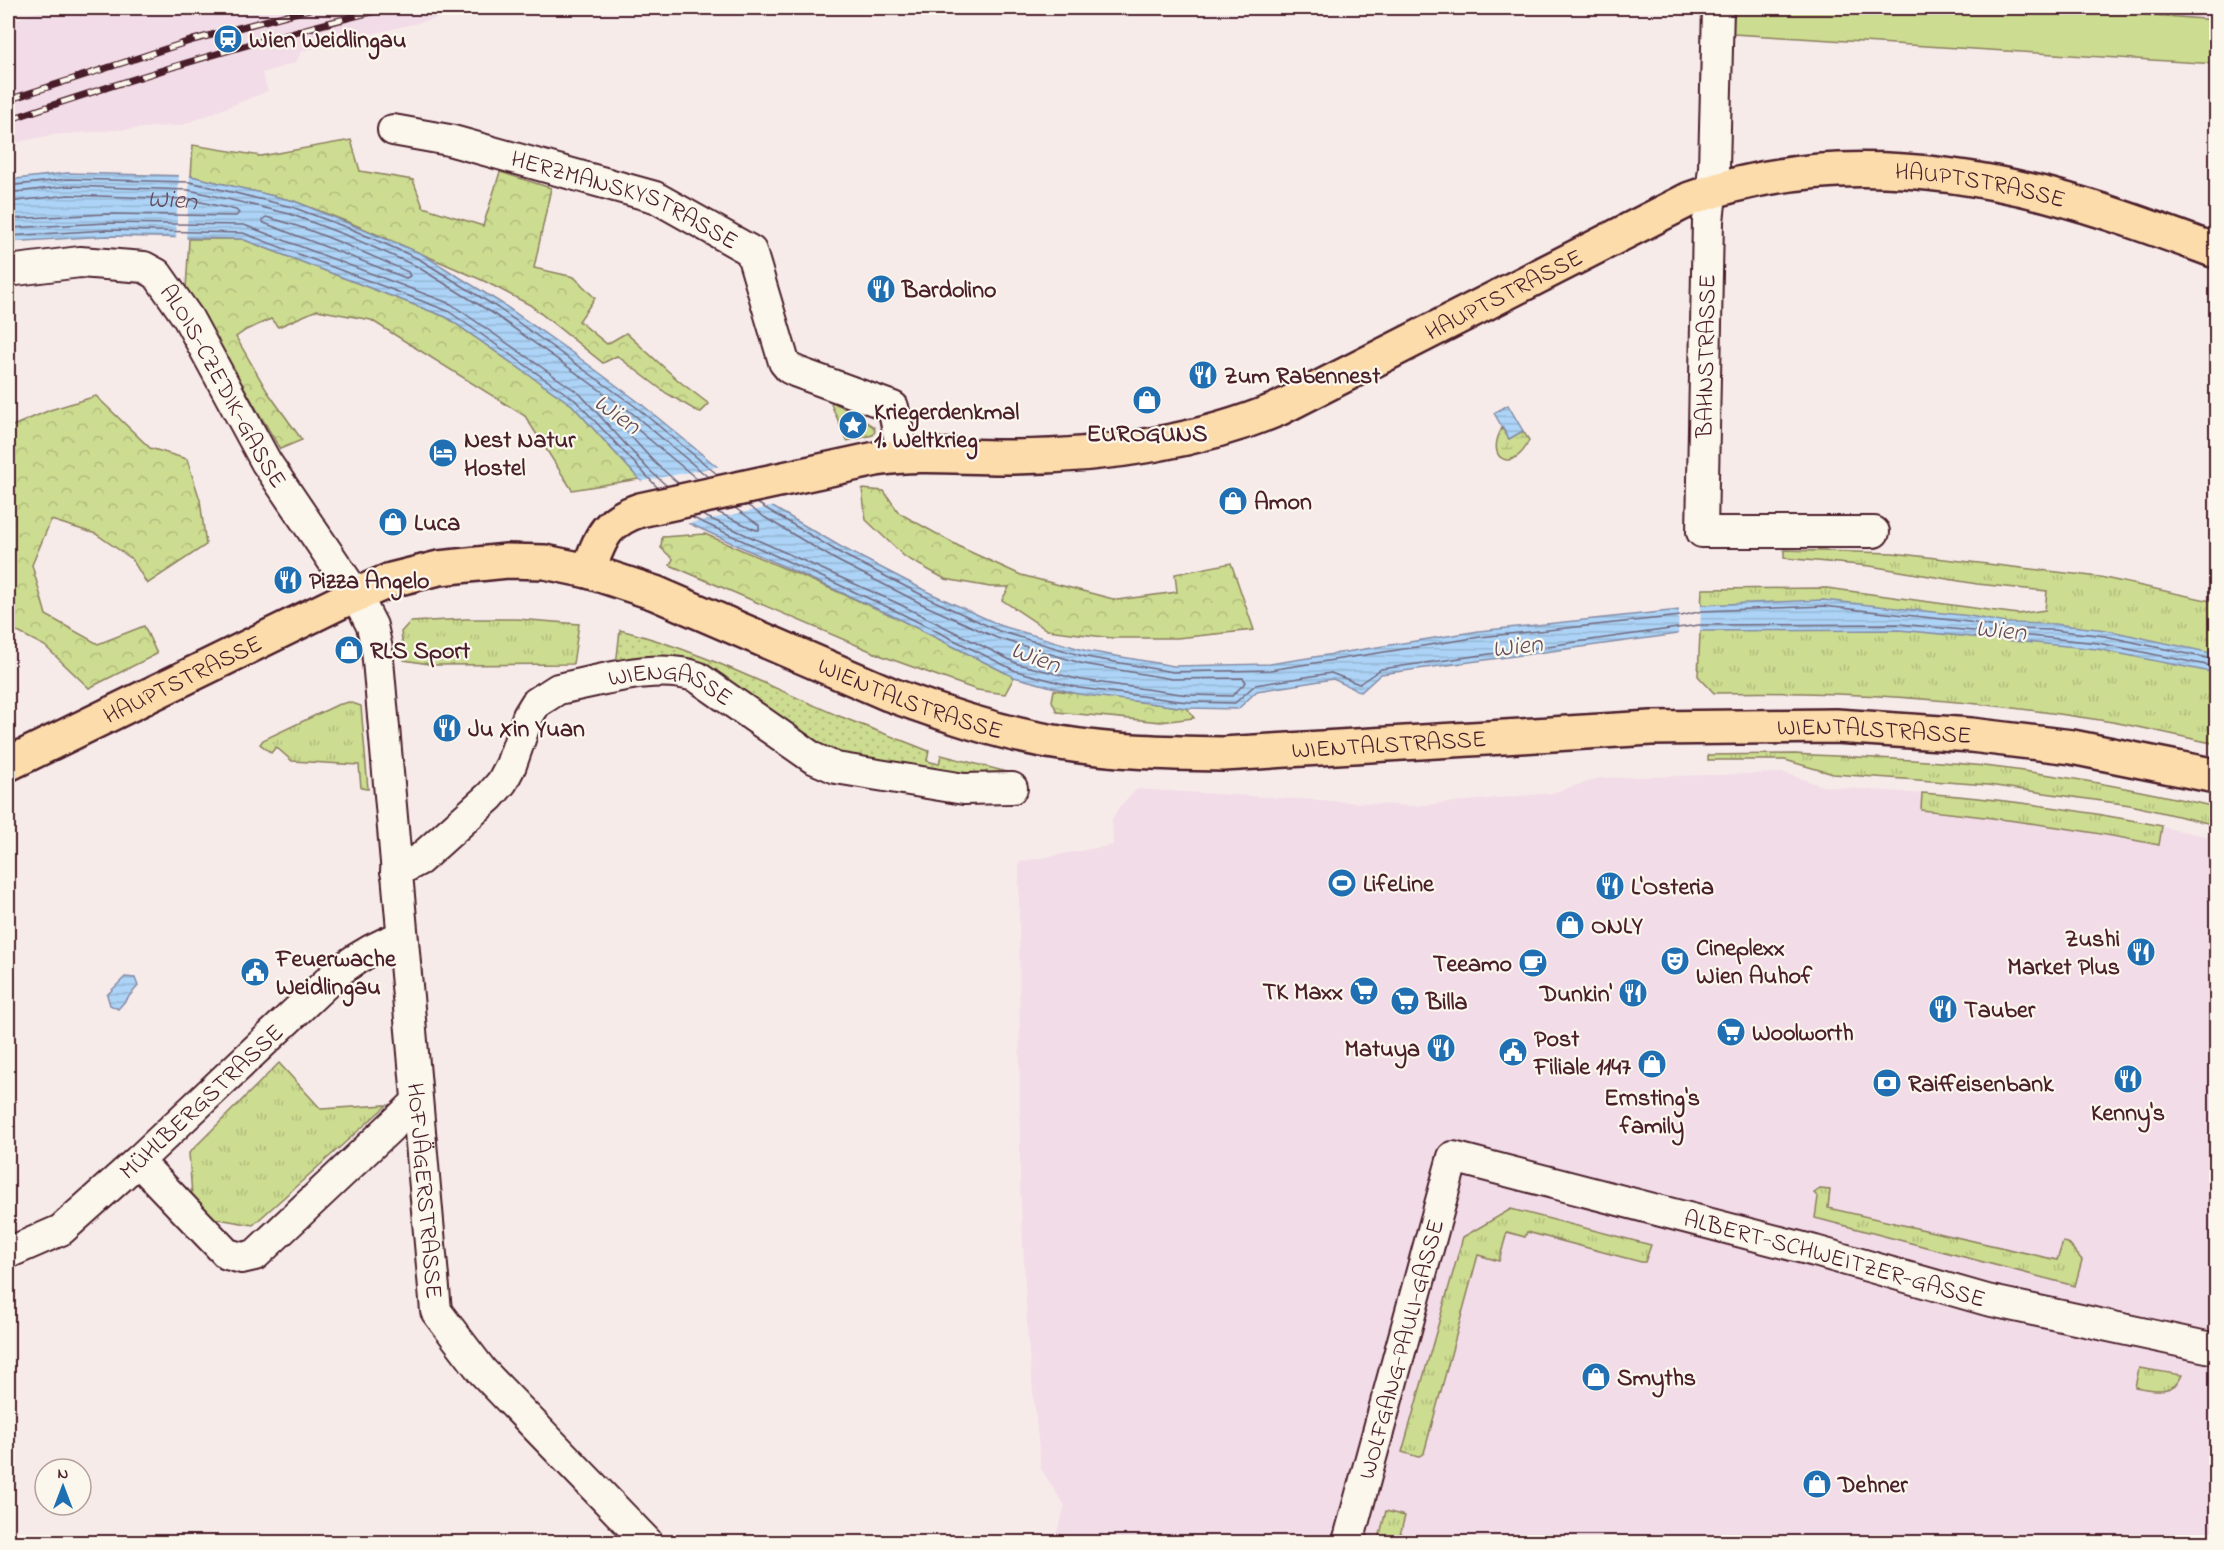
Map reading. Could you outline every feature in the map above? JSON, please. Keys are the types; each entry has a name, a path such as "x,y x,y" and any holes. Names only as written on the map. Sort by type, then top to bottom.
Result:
{"main road":[{"name":"HAUPTSTRASSE","path":"588,571 598,545 612,523 640,510 850,463 903,455 1002,457 1093,452 1179,438 1246,422 1278,409 1690,199 1712,191 1780,175 1879,169 1970,178 2050,195 2217,251"},
{"name":"WIENTALSTRASSE","path":"356,595 412,574 477,563 535,561 588,571 655,593 889,694 927,708 1011,734 1105,749 1154,753 1223,754 1651,728 1836,726 1971,735 2072,747 2217,776"},
{"name":"HAUPTSTRASSE","path":"8,764 356,595"}],"street":[{"name":"BAHNSTRASSE","path":"1718,8 1712,191 1708,221 1702,532 1874,532"},
{"name":"HERZMANSKYSTRASSE","path":"393,130 449,140 655,197 751,251 784,362 797,372 893,406 903,455"},
{"name":"ALOIS-CZEDIK-GASSE","path":"8,271 80,262 144,267 158,274 188,318 266,462 356,595"},
{"path":"356,595 372,626 377,649 401,937"},
{"name":"WIENGASSE","path":"396,872 419,860 496,789 511,765 528,716 536,703 547,694 558,689 664,670 682,671 697,677 813,758 836,768 964,789 1012,788"},
{"name":"HOFJÄGERSTRASSE","path":"401,937 436,1311 482,1371 647,1542"},
{"name":"MÜHLBERGSTRASSE","path":"8,1253 61,1230 138,1161 339,971 381,944 401,937"},
{"path":"138,1161 227,1254 242,1258 255,1255 417,1102"},
{"name":"ALBERT-SCHWEITZER-GASSE","path":"1453,1157 1815,1251 1987,1300 2217,1349"},
{"name":"WOLFGANG-PAULI-GASSE","path":"1348,1542 1453,1157"}],"shaded area":[{"path":"48,8 489,8 454,14 302,51 295,63 262,73 268,91 183,125 52,135 8,144 8,22"},
{"path":"2064,8 2216,8 2216,20"},
{"path":"1785,773 1823,786 2016,801 2077,810 2216,838 2216,1542 1054,1542 1065,1506 1041,1469 1028,1343 1020,1184 1019,862 1113,845 1112,819 1119,807 1137,789 1412,806 1552,793 1600,778"}],"green space":[{"path":"1734,8 2064,8 2216,20 2216,64 1733,34"},
{"path":"351,140 360,171 413,180 423,207 483,226 500,172 551,188 534,268 574,277 595,298 579,321 607,344 626,333 679,381 709,404 700,413 666,393 617,356 603,363 530,305 484,281 294,201 191,176 193,145 261,156"},
{"path":"189,239 242,239 446,317 572,405 639,479 572,490 525,416 371,320 317,310 278,327 271,319 236,337 267,391 302,440 280,449 186,289"},
{"path":"96,396 150,448 187,459 200,500 206,545 147,584 132,559 96,534 51,520 32,565 46,615 98,644 144,626 157,654 89,688 45,646 8,627 8,428 50,410"},
{"path":"833,401 874,427 873,435 847,441 831,404"},
{"path":"1502,428 1509,439 1523,431 1529,440 1517,457 1510,460 1504,459 1496,449"},
{"path":"862,489 884,491 899,513 964,549 1021,575 1117,600 1177,592 1175,574 1231,563 1254,630 1177,638 1112,638 1047,630 1002,600 1009,587 990,587 945,579 905,557 866,520"},
{"path":"705,534 891,615 1014,677 1005,694 977,690 882,656 670,565 673,559 661,548 662,537"},
{"path":"1784,550 1893,553 2100,577 2216,602 2216,744 2100,720 1956,702 1810,693 1714,693 1698,676 1702,589 1827,588 2018,614 2045,610 2047,591 1977,584 1870,566 1784,558"},
{"path":"517,619 579,624 573,664 435,665 404,660 401,632 410,622"},
{"path":"620,630 704,657 839,716 929,751 927,761 939,764 941,755 1023,776 1022,780 962,780 834,756 736,691 717,672 680,659 616,666"},
{"path":"1054,690 1187,708 1194,718 1161,722 1057,712 1052,701"},
{"path":"349,702 361,706 368,789 361,788 359,765 292,761 276,747 271,753 260,744 263,740 337,705"},
{"path":"1795,754 1966,764 2072,778 2216,807 2216,825 2130,805 1988,785 1833,774 1785,760 1708,760 1708,755"},
{"path":"1922,793 2042,806 2162,826 2159,845 2040,825 1921,810"},
{"path":"279,1063 321,1109 387,1105 253,1225 212,1218 192,1196 189,1153"},
{"path":"1820,1189 1830,1190 1828,1208 2057,1260 2063,1242 2068,1243 2082,1260 2075,1286 1815,1218 1818,1197 1814,1193"},
{"path":"1511,1209 1651,1245 1645,1262 1641,1262 1527,1232 1525,1237 1507,1232 1499,1261 1478,1255 1424,1453 1418,1457 1402,1452 1463,1237"},
{"path":"2139,1368 2182,1375 2174,1386 2168,1389 2135,1387"},
{"path":"1386,1511 1405,1516 1398,1542 1378,1542"}],"water":[{"name":"Wien","path":"67,173 191,176 294,201 422,254 501,303 574,354 771,506 843,548 932,594 1002,626 1087,651 1174,666 1270,664 1479,631 1680,610 1701,605 1823,600 1970,616 2006,623 2054,624 2106,630 2216,654 2216,673 2097,649 1899,630 1700,631 1381,674 1361,692 1333,679 1257,691 1238,709 1187,708 1078,694 1014,677 891,615 688,523 639,479 572,405 446,317 242,239 107,236 8,242 8,180"},
{"path":"1508,405 1523,431 1509,439 1494,413"},
{"path":"125,977 135,978 138,986 118,1009 110,1005 107,995"}],"pier":[{"path":"179,173 190,173 186,242 176,241"},
{"path":"721,466 776,506 685,524 638,482"},
{"path":"1701,602 1700,634 1678,637 1679,607"}],"railway":[{"path":"8,100 193,40 313,8"},
{"path":"8,120 196,60 388,8"}],"place":[{"name":"Wien Weidlingau","path":"228,39"},
{"name":"Bardolino","path":"881,289"},
{"name":"Zum Rabennest","path":"1203,375"},
{"name":"EUROGUNS","path":"1147,400"},
{"name":"Kriegerdenkmal 1. Weltkrieg","path":"853,425"},
{"name":"Nest Natur Hostel","path":"443,453"},
{"name":"Amon","path":"1233,501"},
{"name":"Luca","path":"393,522"},
{"name":"Pizza Angelo","path":"288,580"},
{"name":"RLS Sport","path":"349,650"},
{"name":"Ju Xin Yuan","path":"447,728"},
{"name":"LifeLine","path":"1342,883"},
{"name":"L'Osteria","path":"1610,886"},
{"name":"ONLY","path":"1570,925"},
{"name":"Zushi Market Plus","path":"2141,952"},
{"name":"Cineplexx Wien Auhof","path":"1675,961"},
{"name":"Teeamo","path":"1533,963"},
{"name":"Feuerwache Weidlingau","path":"255,972"},
{"name":"TK Maxx","path":"1364,991"},
{"name":"Dunkin'","path":"1633,993"},
{"name":"Billa","path":"1405,1001"},
{"name":"Tauber","path":"1943,1009"},
{"name":"Woolworth","path":"1731,1032"},
{"name":"Matuya","path":"1441,1048"},
{"name":"Post Filiale 1147","path":"1513,1052"},
{"name":"Ernsting's family","path":"1652,1064"},
{"name":"Kenny's","path":"2128,1079"},
{"name":"Raiffeisenbank","path":"1887,1083"},
{"name":"Smyths","path":"1596,1377"},
{"name":"Dehner","path":"1817,1484"}]}
